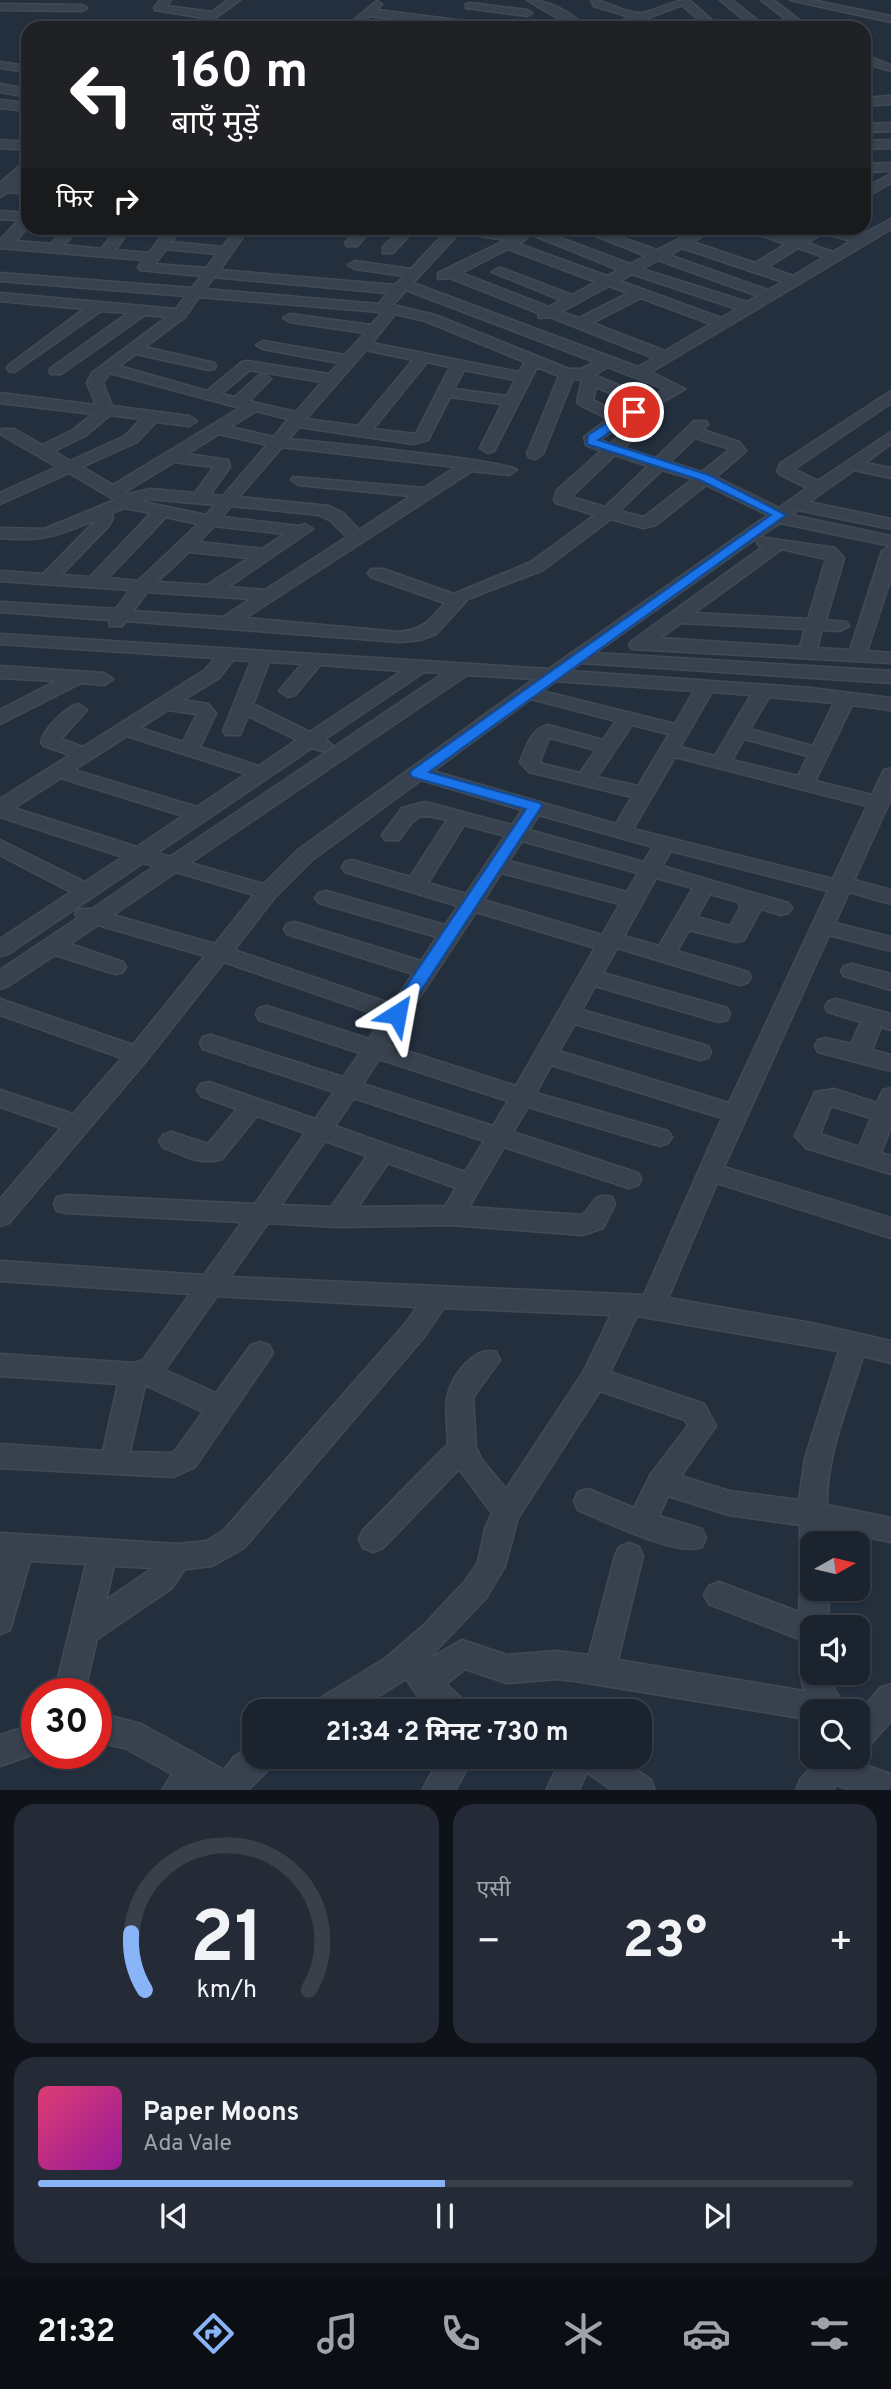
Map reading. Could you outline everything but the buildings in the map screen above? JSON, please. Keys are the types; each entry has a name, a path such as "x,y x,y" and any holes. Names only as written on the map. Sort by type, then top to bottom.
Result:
{"street":[{"path":"166,0 159,8 211,15"},
{"path":"205,21 226,0"},
{"path":"201,21 235,0"},
{"path":"532,0 571,21"},
{"path":"596,0 597,4 643,17"},
{"path":"725,0 752,21"},
{"path":"766,0 794,21"},
{"path":"795,0 811,1 890,19"},
{"path":"365,21 385,1"},
{"path":"631,21 679,1 706,21"},
{"path":"470,6 527,13"},
{"path":"0,7 82,8"},
{"path":"486,21 498,9"},
{"path":"845,9 842,13 846,21"},
{"path":"360,21 372,13 409,21"},
{"path":"871,62 891,68"},
{"path":"3,68 21,69"},
{"path":"0,88 21,92"},
{"path":"871,101 891,100"},
{"path":"0,104 21,106"},
{"path":"871,128 891,127"},
{"path":"0,131 21,132"},
{"path":"871,136 891,135"},
{"path":"0,144 21,146"},
{"path":"871,145 891,144"},
{"path":"0,158 21,167"},
{"path":"871,167 891,166"},
{"path":"0,172 21,168"},
{"path":"2,189 21,171"},
{"path":"871,190 891,178"},
{"path":"2,189 21,190"},
{"path":"0,215 21,217"},
{"path":"3,244 21,225"},
{"path":"639,373 887,226"},
{"path":"55,248 66,235"},
{"path":"106,253 120,235"},
{"path":"129,289 169,235"},
{"path":"95,379 180,314 239,235"},
{"path":"352,243 359,235"},
{"path":"388,250 402,235"},
{"path":"385,308 386,303 408,284 450,235"},
{"path":"601,235 770,296"},
{"path":"517,328 696,235"},
{"path":"775,235 836,257"},
{"path":"757,268 810,235"},
{"path":"846,235 863,240"},
{"path":"153,256 212,272 408,284 449,273 525,236 600,257 750,308"},
{"path":"525,236 535,255"},
{"path":"682,243 795,281"},
{"path":"3,244 153,256 227,251"},
{"path":"1,271 23,246"},
{"path":"475,284 535,255 724,324"},
{"path":"543,288 600,257"},
{"path":"246,275 258,259"},
{"path":"355,265 677,388 619,419 591,440 705,478 778,516 891,541"},
{"path":"1,271 129,289 385,308 430,318 567,374 587,377 650,404"},
{"path":"499,272 573,300"},
{"path":"449,273 666,357"},
{"path":"263,299 276,278"},
{"path":"579,324 640,293"},
{"path":"0,297 180,314"},
{"path":"7,367 99,306"},
{"path":"113,627 142,586 210,521 375,330 390,312 385,308"},
{"path":"56,371 141,311"},
{"path":"290,318 375,330"},
{"path":"263,345 348,360"},
{"path":"362,345 524,377"},
{"path":"134,348 209,366"},
{"path":"362,432 423,357"},
{"path":"488,448 532,360"},
{"path":"607,361 587,377 585,402 619,419"},
{"path":"108,368 296,419 413,439 422,437 460,364"},
{"path":"210,396 247,365 332,379"},
{"path":"7,367 56,371 95,379"},
{"path":"535,454 567,374"},
{"path":"95,379 106,411"},
{"path":"0,533 31,536 47,534 103,511 173,457 217,429 246,404 263,379"},
{"path":"446,392 512,401"},
{"path":"818,488 793,477 785,471 787,466 891,396"},
{"path":"0,398 189,421"},
{"path":"29,401 5,430 121,498 162,511 210,521 302,531"},
{"path":"42,451 79,433 106,411"},
{"path":"0,499 131,439 150,420 149,417"},
{"path":"0,607 113,627 221,639 410,637 430,629 462,595 537,566 607,514 696,428 733,445 738,451 650,521 636,523 607,514 566,503 561,497 636,429"},
{"path":"217,429 277,442 308,469 428,493"},
{"path":"0,1216 138,1055 268,892 328,836 795,504 851,465 883,449 891,437"},
{"path":"173,457 222,463 222,467 199,499"},
{"path":"308,469 463,463 509,470"},
{"path":"851,465 891,473"},
{"path":"0,809 212,674 221,639 268,595 469,466"},
{"path":"121,498 150,494 313,508 331,513 357,538"},
{"path":"795,504 891,524"},
{"path":"48,579 102,523 105,518 103,511"},
{"path":"95,582 162,511"},
{"path":"210,591 331,513"},
{"path":"748,537 829,552 835,558 807,652"},
{"path":"620,660 778,544"},
{"path":"185,546 266,555"},
{"path":"857,655 891,551"},
{"path":"377,573 455,600"},
{"path":"0,576 268,595"},
{"path":"677,617 815,627 840,626"},
{"path":"0,639 113,627 221,639 262,655 463,669 620,660 891,677"},
{"path":"642,642 891,658"},
{"path":"233,731 262,655"},
{"path":"288,691 316,659"},
{"path":"567,665 706,687 891,704"},
{"path":"4,941 63,907 421,666"},
{"path":"0,981 463,669"},
{"path":"0,673 104,679"},
{"path":"0,718 78,677"},
{"path":"621,832 706,687"},
{"path":"383,691 410,705"},
{"path":"721,763 763,691"},
{"path":"528,694 680,732"},
{"path":"804,784 846,698"},
{"path":"164,704 201,708 207,713 189,750"},
{"path":"242,706 338,753"},
{"path":"78,710 52,736 51,742 85,754"},
{"path":"585,780 626,718"},
{"path":"124,729 298,781"},
{"path":"607,747 554,732 541,735 530,758 531,765 643,794"},
{"path":"739,732 819,753"},
{"path":"669,750 804,784 881,814"},
{"path":"58,771 200,815"},
{"path":"418,773 621,832 891,897"},
{"path":"417,1670 434,1635 491,1566 499,1529 507,1511 562,1431 684,1228 842,886 881,814 891,774"},
{"path":"383,798 414,810 425,808 459,817 782,908"},
{"path":"114,1463 139,1373 160,1358 262,1214 535,806"},
{"path":"0,809 139,855 268,892"},
{"path":"392,835 414,810"},
{"path":"415,886 459,817"},
{"path":"452,1215 522,1097 665,843"},
{"path":"0,847 86,891"},
{"path":"496,864 632,900"},
{"path":"352,867 471,903 740,977"},
{"path":"664,954 705,885"},
{"path":"326,898 450,934"},
{"path":"683,921 736,935 751,908 749,898"},
{"path":"63,907 221,953 397,1014"},
{"path":"824,927 891,944"},
{"path":"295,929 426,970"},
{"path":"4,941 116,967"},
{"path":"852,971 891,982"},
{"path":"589,977 719,1014"},
{"path":"0,1007 138,1055"},
{"path":"836,1007 883,1020 858,1055"},
{"path":"267,1014 522,1097 660,1137"},
{"path":"568,1014 700,1052"},
{"path":"211,1043 629,1179"},
{"path":"826,1046 891,1063"},
{"path":"545,1055 737,1114"},
{"path":"209,1090 472,1184"},
{"path":"867,1158 887,1105 834,1097 823,1098 807,1132 809,1139 814,1142 867,1158 891,1165"},
{"path":"0,1098 77,1125"},
{"path":"171,1141 203,1153 214,1153 253,1105"},
{"path":"338,1217 383,1152"},
{"path":"711,1172 891,1228"},
{"path":"66,1204 338,1217 452,1215 583,1225 594,1221 603,1204"},
{"path":"0,1271 287,1291 640,1305 891,1352"},
{"path":"0,1621 9,1546 177,1557 212,1553 234,1539 415,1330 438,1296"},
{"path":"814,1531 813,1494 820,1458 854,1344"},
{"path":"0,1456 173,1465 185,1459 260,1353"},
{"path":"487,1360 464,1386 460,1397 462,1448 472,1468 507,1511"},
{"path":"0,1365 139,1373 221,1408"},
{"path":"594,1377 694,1412 700,1419 702,1426 661,1482 640,1524"},
{"path":"373,1539 462,1448"},
{"path":"661,1482 729,1503 813,1514 891,1530"},
{"path":"588,1501 640,1524 692,1538"},
{"path":"73,1678 103,1551"},
{"path":"600,1671 629,1556"},
{"path":"84,1631 162,1579 177,1557"},
{"path":"719,1595 800,1624"},
{"path":"346,1699 397,1668 417,1670 462,1654 507,1669 556,1665 800,1706"},
{"path":"417,1670 443,1699"},
{"path":"870,1722 891,1698"},
{"path":"112,1730 130,1734 187,1781 227,1790 244,1769"},
{"path":"437,1790 450,1769"},
{"path":"561,1790 572,1769"},
{"path":"609,1769 640,1790"},
{"path":"864,1769 891,1789"}],"route":[{"path":"397,1014 535,806 418,773 584,652 780,515 705,478 592,442 592,437 634,412"}]}
